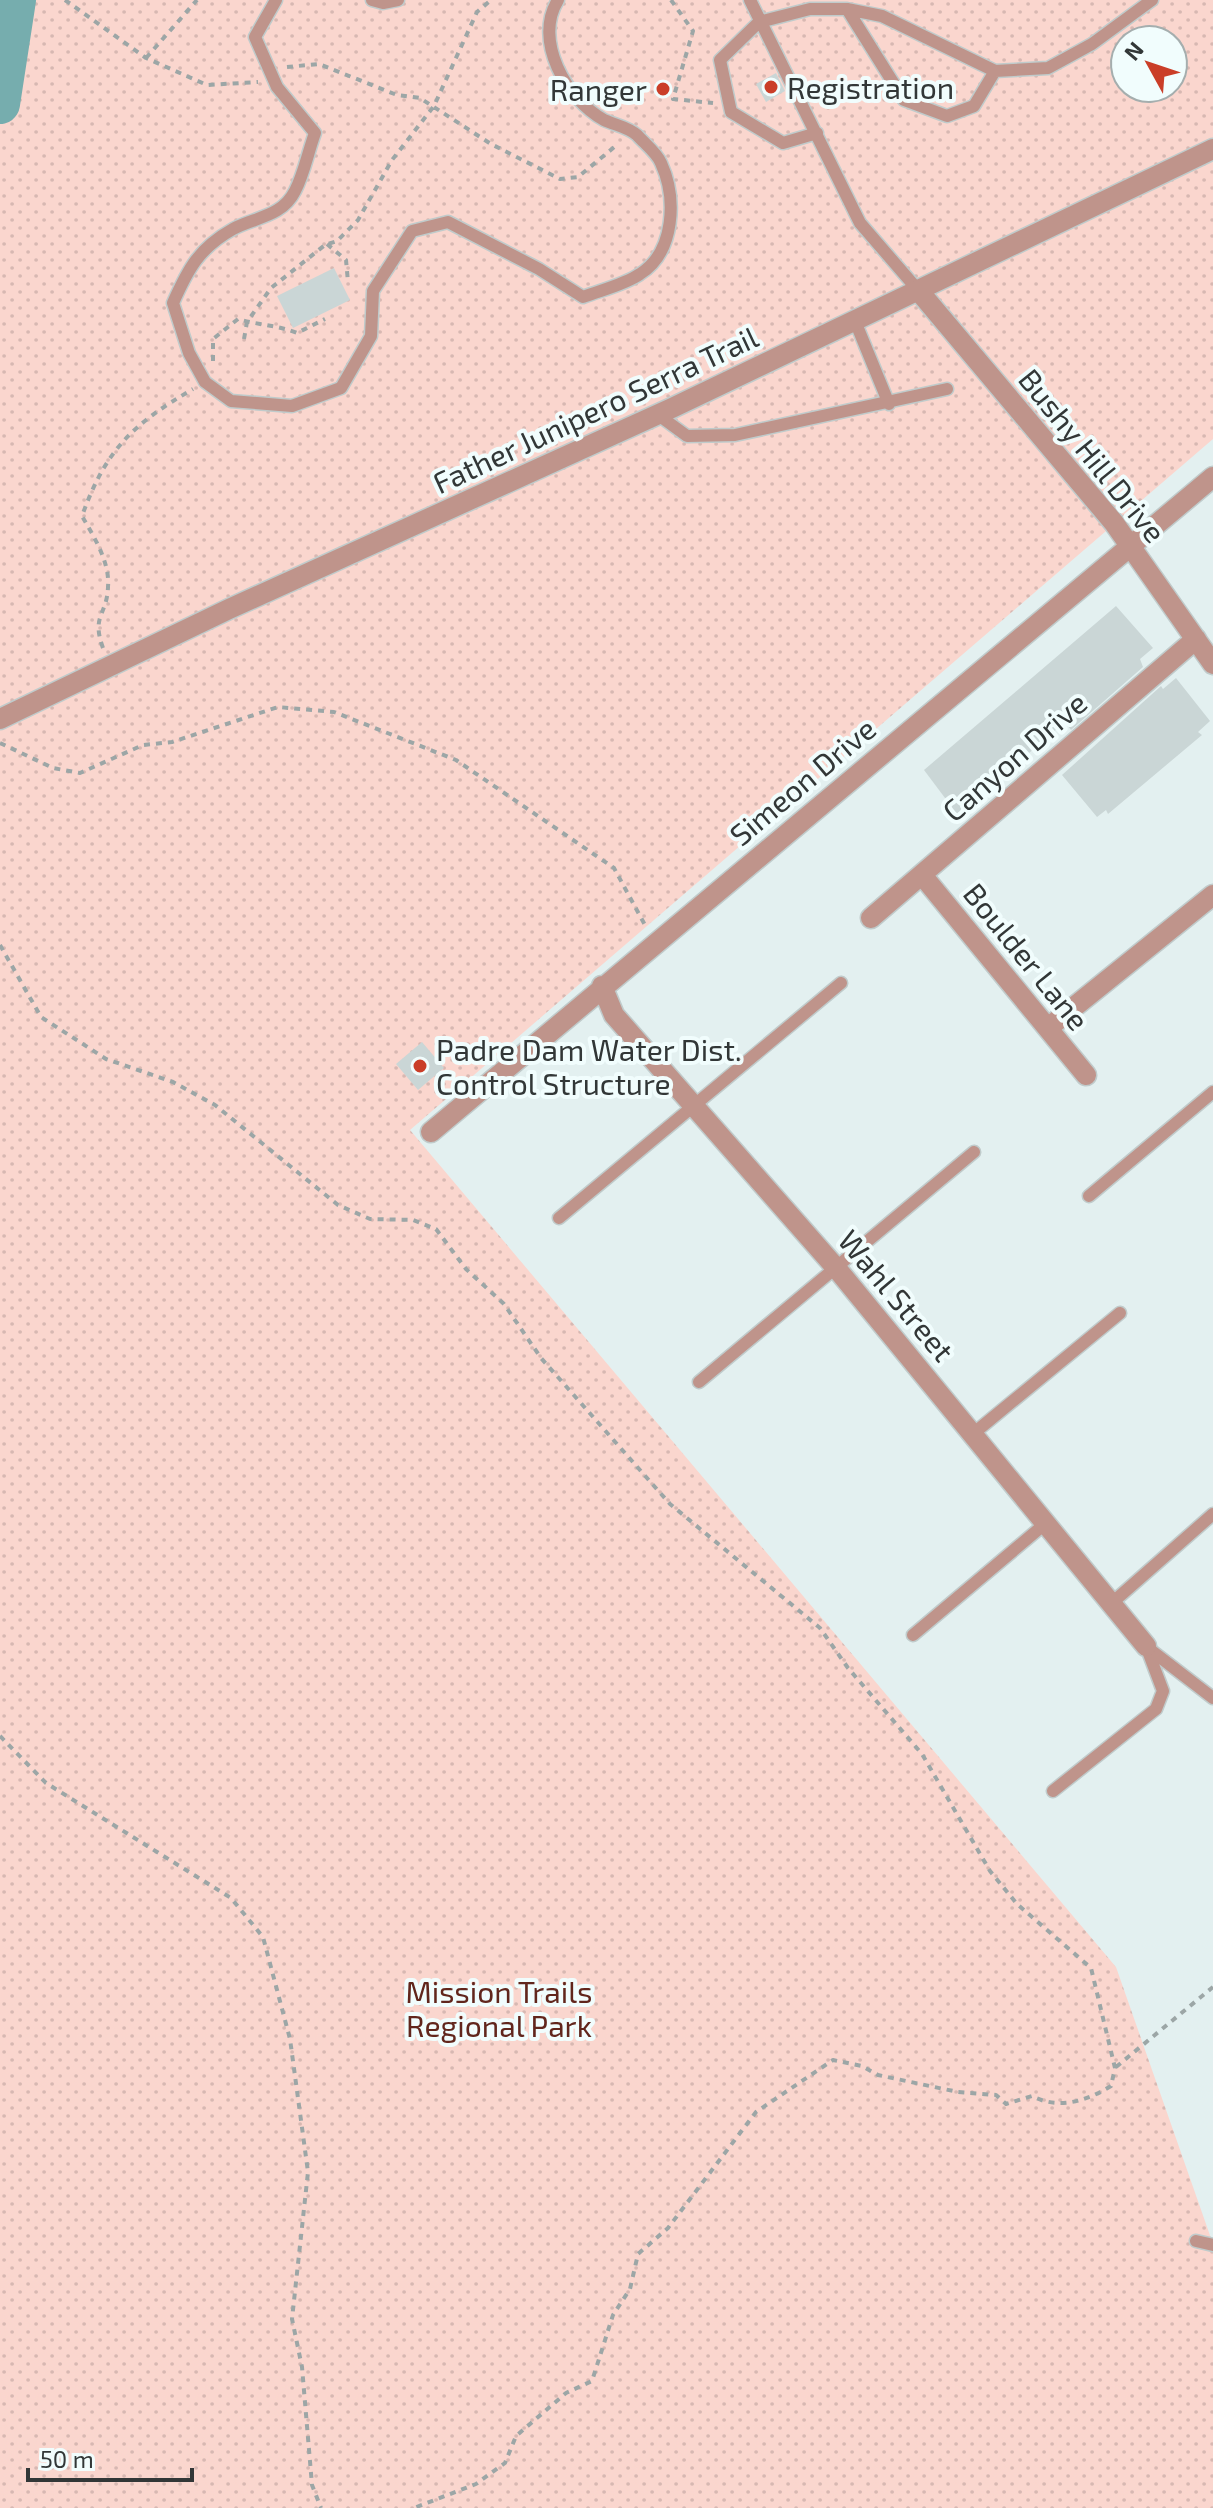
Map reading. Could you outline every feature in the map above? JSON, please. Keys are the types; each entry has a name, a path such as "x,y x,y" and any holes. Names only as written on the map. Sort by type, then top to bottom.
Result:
{"street":[{"name":"Father Junipero Serra Trail","path":"0,719 109,665 855,321 1213,149"},
{"name":"Bushy Hill Drive","path":"918,290 1132,547 1213,664"},
{"name":"Simeon Drive","path":"431,1132 654,942 1213,477"},
{"name":"Canyon Drive","path":"871,918 1196,639"},
{"name":"Boulder Lane","path":"922,875 1086,1075"},
{"path":"1048,1028 1213,895"},
{"name":"Wahl Street","path":"602,986 614,1015 837,1269 1146,1646"}],"lane":[{"path":"276,0 255,37 272,76 315,133 294,193 269,218 235,228 190,264 173,303 189,353 205,382 231,401 292,406 341,388 371,336 373,291 382,272 412,231 448,222 539,269 583,297 640,274 661,255 672,214 661,162 633,131 602,119 578,98 560,75 549,36 553,8 558,0"},
{"path":"372,0 398,0"},
{"path":"750,0 759,22 787,69 860,223 918,290"},
{"path":"817,133 783,143 731,112 720,60 759,22 810,9 847,9 882,16 995,71 1048,68 1092,44 1152,0"},
{"path":"847,9 904,100 947,116 974,106 995,71"},
{"path":"855,321 889,404"},
{"path":"657,414 687,436 735,435 947,389"},
{"path":"559,1218 841,983"},
{"path":"1089,1196 1213,1092"},
{"path":"699,1382 974,1152"},
{"path":"974,1433 1120,1313"},
{"path":"1113,1602 1213,1514"},
{"path":"913,1635 1046,1523"},
{"path":"1146,1646 1213,1698"},
{"path":"1053,1791 1156,1709 1163,1691 1146,1646"},
{"path":"1196,2241 1213,2245"}],"path":[{"path":"65,0 146,58 207,85 260,82 290,66 319,64 397,95 420,98 491,144 560,179 578,177 633,131"},
{"path":"146,58 197,0"},
{"path":"244,339 247,322 271,288 327,244 337,241 358,220 392,160 434,106 477,12 491,0"},
{"path":"671,0 693,31 673,99 713,103 726,100"},
{"path":"327,244 346,260 348,282"},
{"path":"109,665 96,628 108,587 101,551 82,516 98,472 137,427 156,411 205,382 212,370 213,339 238,319 274,324 297,333 325,319"},
{"path":"0,743 53,768 80,773 143,745 172,742 278,707 334,712 456,760 614,868 654,942"},
{"path":"0,945 41,1017 106,1059 173,1082 215,1105 338,1205 370,1219 413,1220 436,1229 466,1269 504,1304 541,1358 670,1504 820,1628 848,1668 922,1754 990,1871 1017,1904 1091,1968 1115,2068 1111,2086 1090,2099 1049,2105 1032,2096 1006,2104 996,2095 958,2092 878,2075 862,2066 833,2060 816,2070 756,2112 668,2228 638,2254 630,2289 613,2315 592,2381 566,2393 516,2436 505,2463 476,2484 414,2508"},
{"path":"0,1736 46,1783 231,1898 263,1937 290,2039 308,2172 292,2319 302,2367 312,2485 321,2508"},
{"path":"1115,2068 1213,1987"}],"green space":[{"name":"Mission Trails Regional Park","path":"0,0 1213,0 1213,439 410,1130 1116,1967 1213,2244 1213,2508 0,2508"}],"building":[{"name":"Registration","path":"776,73 785,91 766,102 756,84"},
{"path":"334,268 350,300 293,328 277,296"},
{"path":"1116,606 1153,648 1140,659 1143,667 1071,730 1065,722 1029,753 1031,757 972,806 970,803 957,814 924,770"},
{"path":"1176,678 1210,721 1198,732 1202,735 1108,814 1106,810 1097,817 1062,775 1161,686 1163,689"},
{"name":"Padre Dam Water Dist. Control Structure","path":"422,1042 444,1068 418,1090 396,1064"}],"waterway":[{"path":"0,104 16,0"}],"place":[{"name":"Registration","path":"771,87"},
{"name":"Ranger","path":"663,89"},
{"name":"Padre Dam Water Dist. Control Structure","path":"420,1066"}]}
